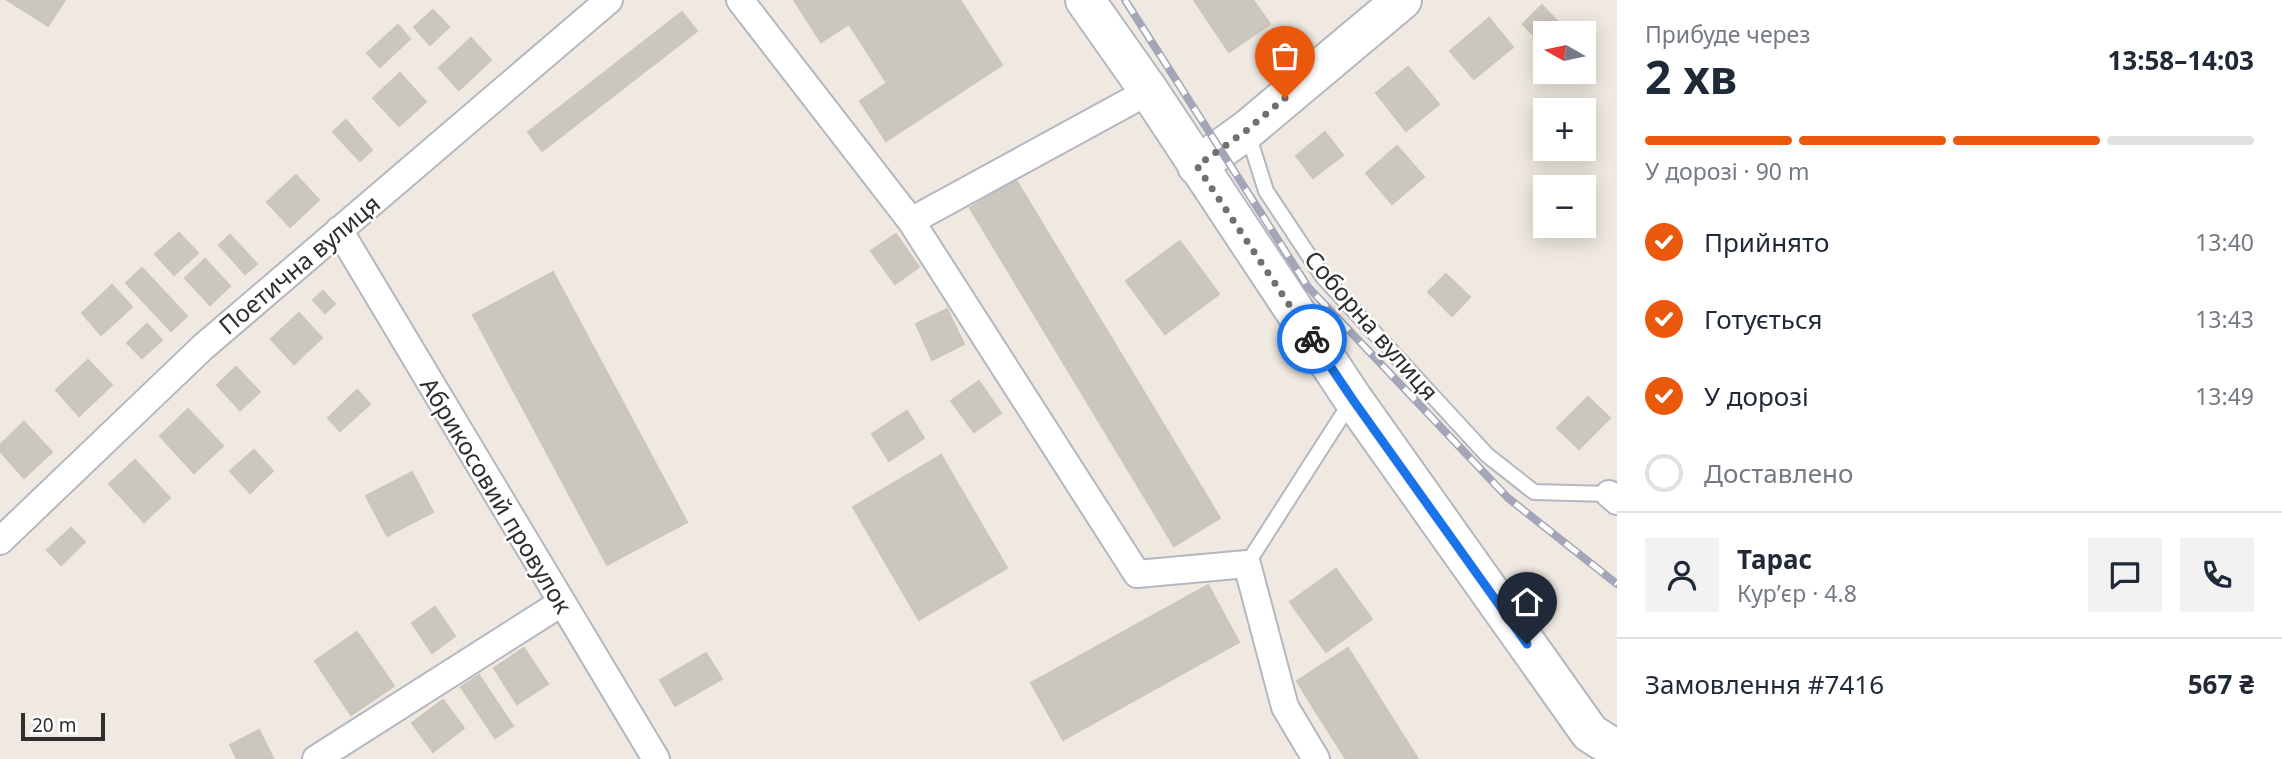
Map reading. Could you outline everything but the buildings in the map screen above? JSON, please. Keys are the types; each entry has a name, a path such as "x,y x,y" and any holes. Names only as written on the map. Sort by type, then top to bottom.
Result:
{"street":[{"name":"Поетична вулиця","path":"0,541 202,347 609,0"},
{"path":"740,0 911,221 1137,574 1247,564 1285,707 1316,759"},
{"name":"Соборна вулиця","path":"1085,0 1149,91 1353,400 1591,733 1617,750"},
{"path":"1197,166 1247,130 1402,0"},
{"path":"911,221 1149,91"},
{"name":"Абрикосовий провулок","path":"339,230 656,759"},
{"path":"316,759 561,603"}],"lane":[{"name":"Соборна вулиця","path":"1247,130 1266,191 1323,277 1487,456 1534,492 1614,493"},
{"path":"1247,564 1353,400"}],"railway":[{"path":"1125,0 1308,287 1508,498 1617,584"}],"way so far":[{"path":"1285,98 1197,166 1312,339"}],"route":[{"path":"1312,339 1527,644"}]}
